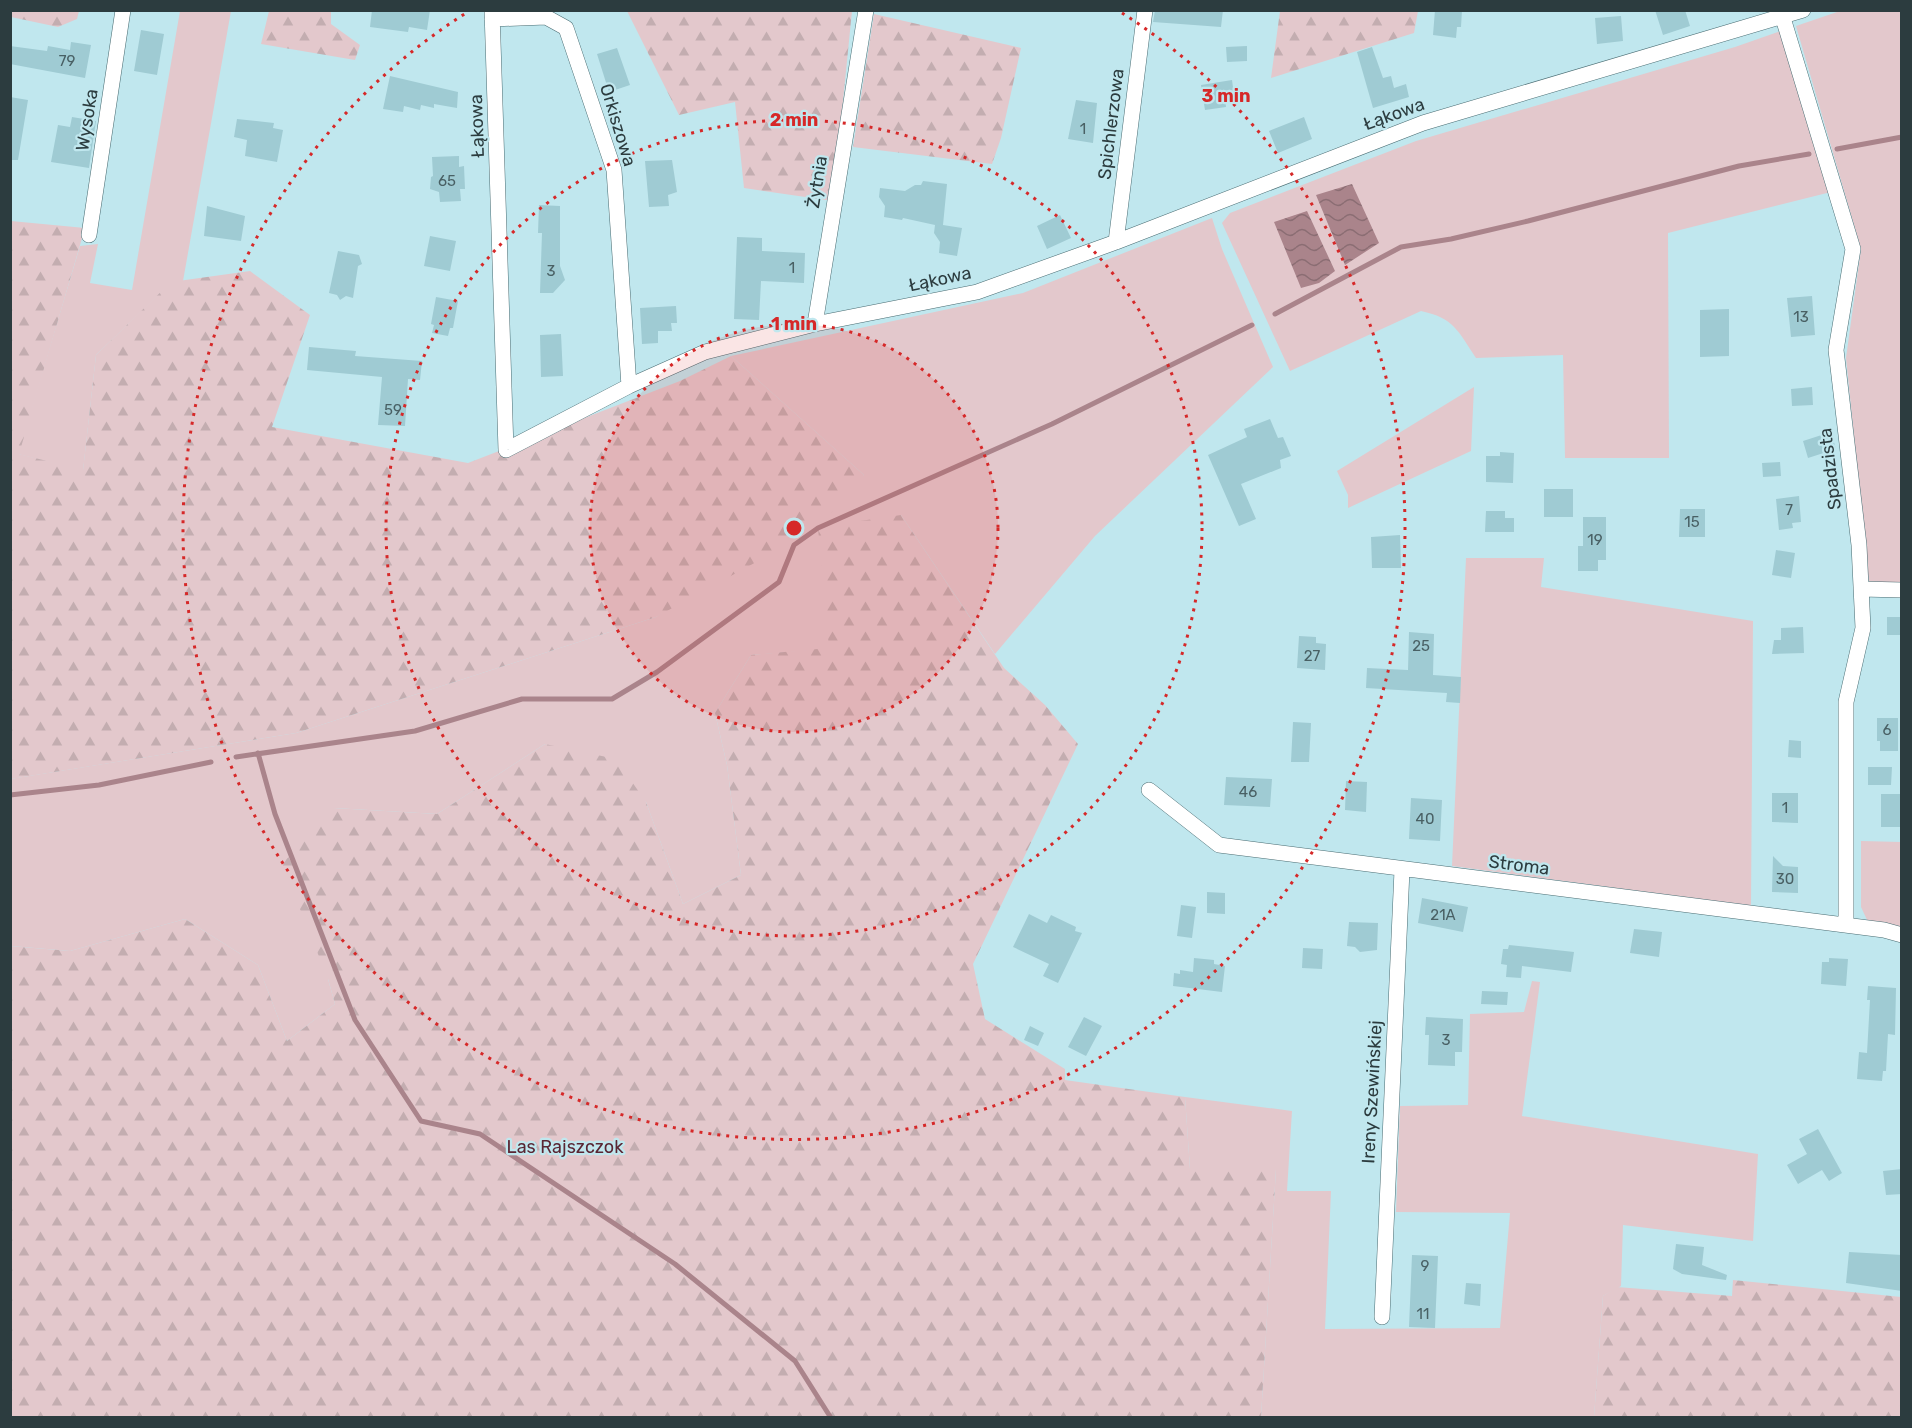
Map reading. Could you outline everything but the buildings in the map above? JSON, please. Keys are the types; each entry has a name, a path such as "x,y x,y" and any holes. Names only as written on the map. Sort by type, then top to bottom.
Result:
{"street":[{"name":"Wysoka","path":"89,235 123,10"},
{"name":"Żytnia","path":"815,324 866,10"},
{"name":"Spichlerzowa","path":"1116,242 1145,10"},
{"name":"Łąkowa","path":"492,15 506,450 629,386 705,352 815,324 977,292 1116,242 1423,123 1783,18 1803,10"},
{"name":"Orkiszowa","path":"492,15 546,17 566,28 614,170 629,386"},
{"name":"Spadzista","path":"1783,18 1852,249 1836,350 1859,545 1863,628 1846,702 1846,925"},
{"path":"1861,589 1902,590"},
{"name":"Stroma","path":"1149,790 1220,845 1884,930 1902,935"},
{"name":"Ireny Szewińskiej","path":"1382,1317 1402,870"}],"green space":[{"path":"11,10 79,11 77,19 58,27 11,17"},
{"path":"331,10 331,24 360,45 355,60 261,44 269,11"},
{"path":"1280,10 1418,11 1414,33 1271,78"},
{"path":"180,11 231,11 183,281 171,283 96,355 83,471 18,454 80,246 98,244 90,283 132,290"},
{"path":"627,11 852,11 833,201 744,188 735,102 679,115"},
{"path":"1840,11 1901,11 1901,584 1869,583 1846,358 1861,249 1796,26"},
{"path":"874,14 1021,48 1001,138 992,164 853,147"},
{"path":"1781,31 1831,192 1668,233 1669,458 1565,458 1563,355 1476,358 1454,327 1441,318 1421,311 1290,371 1222,223 1230,213 1416,141 1735,47"},
{"path":"1212,218 1222,249 1273,367 1095,536 995,654 901,515 829,649 751,655 715,713 727,765 741,875 683,904 646,802 545,744 437,814 334,808 328,979 335,1004 287,1041 258,965 185,919 70,951 11,946 10,779 296,733 656,617 864,475 731,356 1023,293"},
{"name":"Las Rajszczok","path":"11,221 85,228 19,454 83,470 96,355 171,282 250,271 310,315 272,427 468,463 680,381 731,356 864,475 819,527 901,515 1004,668 1045,705 1078,744 973,964 985,1019 1065,1069 1065,1080 1185,1097 1190,1169 1276,1169 1261,1417 11,1417 10,946 70,951 185,919 258,965 287,1041 335,1004 328,979 282,864 334,808 437,814 545,744 616,759 646,802 683,904 741,875 727,765 715,713 751,655 829,648 818,528 656,617 296,733 11,779"},
{"path":"1474,387 1471,451 1348,508 1348,495 1337,471"},
{"path":"1466,558 1544,558 1541,587 1753,621 1751,906 1452,866"},
{"path":"1861,841 1901,842 1901,927 1868,922 1861,907"},
{"path":"1532,981 1540,982 1522,1116 1758,1154 1753,1241 1623,1225 1621,1286 1603,1296 1594,1417 1261,1417 1276,1169 1190,1169 1185,1097 1292,1111 1287,1191 1331,1191 1325,1329 1500,1328 1510,1213 1396,1212 1400,1106 1468,1105 1470,1014 1524,1012"},
{"path":"1733,1280 1901,1297 1901,1417 1594,1417 1603,1296 1617,1287 1732,1296"}],"water":[{"path":"1352,184 1379,243 1345,265 1316,195"},
{"path":"1307,211 1335,271 1319,283 1301,288 1274,222"}],"waterway":[{"path":"1837,149 1902,137"},
{"path":"1275,314 1401,247 1451,239 1528,221 1739,166 1809,154"},
{"path":"236,757 415,731 522,699 612,699 657,672 779,582 794,545 818,528 1052,424 1252,325"},
{"path":"258,753 275,814 355,1020 421,1121 480,1134 675,1264 795,1361 831,1418"},
{"path":"10,795 99,785 211,762"}]}
